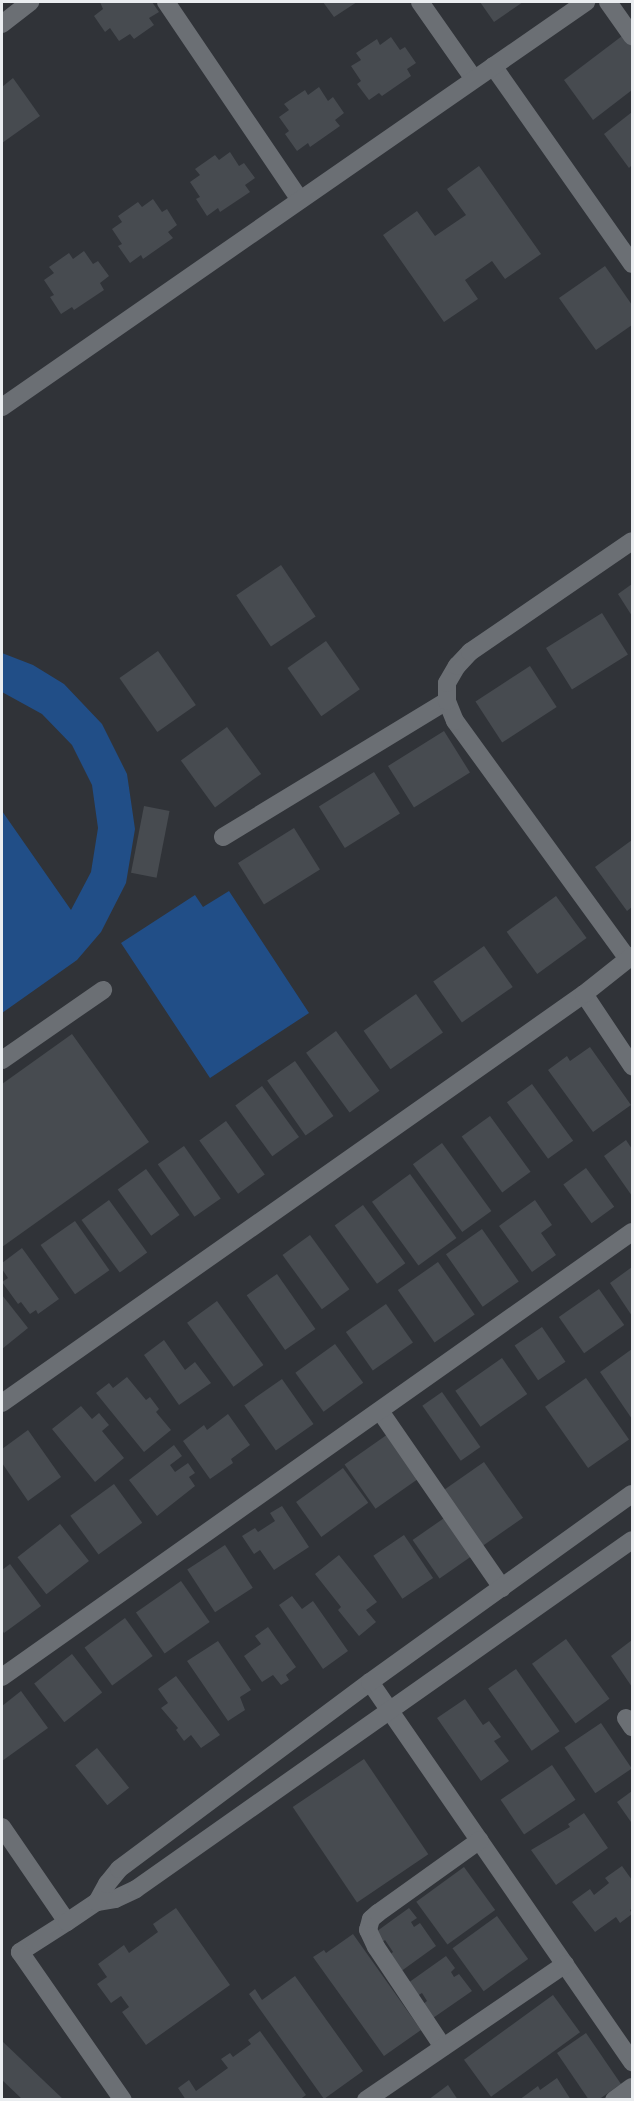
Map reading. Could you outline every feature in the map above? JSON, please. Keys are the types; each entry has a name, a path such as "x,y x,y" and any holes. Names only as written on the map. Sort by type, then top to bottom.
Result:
{"street":[{"path":"2,24 30,2"},
{"path":"166,2 300,200"},
{"path":"420,2 474,80"},
{"path":"2,407 586,2"},
{"path":"608,2 633,36"},
{"path":"493,66 633,264"},
{"path":"2,1403 585,994 630,957 455,721 447,701 447,683 457,666 470,652 633,541"},
{"path":"223,837 447,701"},
{"path":"2,1060 103,990"},
{"path":"585,994 633,1066"},
{"path":"2,1677 633,1232"},
{"path":"380,1411 502,1588"},
{"path":"97,1902 119,1869 370,1682 633,1494"},
{"path":"123,2100 20,1952 97,1902 115,1899 136,1889 633,1540"},
{"path":"370,1682 633,2062"},
{"path":"2,1827 67,1922"},
{"path":"443,2047 376,1947 368,1930 370,1919 480,1840"},
{"path":"366,2100 565,1964"},
{"path":"614,2100 633,2087"}],"shaded area":[{"path":"2,653 33,665 64,684 102,724 127,774 135,829 126,883 101,932 77,960 2,1013 2,811 71,910 91,872 98,828 92,785 72,745 42,714 2,692"},
{"path":"229,891 309,1013 210,1078 121,943 195,895 203,907"}],"building":[{"path":"100,2 152,2 159,12 149,18 154,25 134,39 130,34 119,41 110,28 105,32 94,16 103,9"},
{"path":"323,2 357,2 334,17"},
{"path":"480,2 523,2 494,22"},
{"path":"626,33 632,41 632,90 593,120 564,80"},
{"path":"391,37 400,50 405,47 416,63 407,69 411,76 382,96 379,93 369,100 357,84 361,81 351,66 361,60 356,53 377,39 380,45"},
{"path":"13,78 40,116 2,143 2,87"},
{"path":"319,87 328,101 333,97 344,113 335,120 340,126 310,147 308,143 297,151 285,134 289,131 279,117 289,110 284,104 305,90 308,95"},
{"path":"632,112 632,165 629,168 604,134"},
{"path":"230,152 239,166 244,163 255,178 245,185 250,192 220,212 218,208 207,216 196,199 200,197 190,182 200,175 195,169 215,155 219,160"},
{"path":"479,166 541,254 505,279 492,261 465,280 478,299 444,322 383,235 417,211 435,236 466,215 447,189"},
{"path":"153,199 162,212 167,209 177,225 168,232 173,238 143,259 141,255 130,263 118,246 122,244 112,229 122,222 118,216 138,202 142,207"},
{"path":"84,251 93,264 98,261 109,276 100,283 104,290 74,310 72,307 61,314 50,297 54,295 44,280 54,273 49,267 69,253 73,259"},
{"path":"605,266 632,305 632,325 596,350 559,298"},
{"path":"281,565 316,616 271,647 236,595"},
{"path":"632,584 632,616 618,594"},
{"path":"602,613 628,655 572,690 546,648"},
{"path":"326,641 360,689 321,716 287,668"},
{"path":"158,651 196,705 157,732 119,678"},
{"path":"530,666 557,707 502,742 475,701"},
{"path":"227,727 261,774 215,807 181,761"},
{"path":"444,731 470,773 414,808 388,766"},
{"path":"374,772 400,814 345,848 319,806"},
{"path":"144,806 170,811 157,878 131,873"},
{"path":"294,828 320,870 264,905 238,863"},
{"path":"632,840 632,907 627,911 595,867"},
{"path":"556,896 587,938 537,974 507,932"},
{"path":"484,946 513,987 462,1023 433,982"},
{"path":"416,994 443,1033 391,1069 364,1031"},
{"path":"336,1031 379,1091 350,1113 306,1053"},
{"path":"72,1034 149,1142 2,1247 2,1084"},
{"path":"590,1047 631,1105 593,1132 548,1070 567,1056 570,1061"},
{"path":"295,1061 333,1116 306,1135 267,1081"},
{"path":"532,1084 573,1141 548,1159 507,1102"},
{"path":"262,1086 299,1137 272,1156 235,1105"},
{"path":"490,1116 531,1172 502,1192 462,1137"},
{"path":"226,1121 265,1174 238,1194 199,1140"},
{"path":"626,1140 632,1149 632,1196 604,1156"},
{"path":"442,1143 491,1211 462,1232 413,1164"},
{"path":"184,1146 221,1198 194,1217 158,1164"},
{"path":"586,1168 614,1207 592,1223 563,1184"},
{"path":"146,1169 180,1215 151,1236 118,1190"},
{"path":"410,1174 456,1238 418,1266 372,1202"},
{"path":"109,1200 147,1253 120,1273 81,1220"},
{"path":"535,1200 552,1225 541,1233 556,1255 532,1272 499,1226"},
{"path":"363,1205 405,1263 377,1284 335,1226"},
{"path":"75,1221 109,1270 75,1294 41,1245"},
{"path":"482,1229 519,1281 483,1307 446,1254"},
{"path":"310,1235 349,1289 322,1309 282,1255"},
{"path":"22,1248 59,1299 38,1314 36,1310 30,1314 21,1302 18,1304 2,1282 8,1278 2,1269 2,1263"},
{"path":"438,1262 475,1314 435,1343 398,1290"},
{"path":"632,1267 632,1316 610,1283"},
{"path":"277,1274 315,1329 285,1350 247,1295"},
{"path":"599,1289 624,1325 584,1353 559,1317"},
{"path":"2,1295 28,1328 2,1349"},
{"path":"217,1301 263,1365 234,1387 187,1323"},
{"path":"386,1304 413,1343 373,1371 346,1332"},
{"path":"542,1327 565,1362 538,1380 515,1345"},
{"path":"164,1340 185,1370 195,1362 211,1383 179,1405 144,1355"},
{"path":"335,1344 363,1383 324,1412 295,1373"},
{"path":"632,1349 632,1419 600,1372"},
{"path":"502,1358 527,1394 481,1427 455,1391"},
{"path":"127,1377 146,1400 150,1397 159,1409 156,1412 171,1430 144,1452 96,1393 109,1383 113,1388"},
{"path":"586,1378 629,1439 588,1468 545,1407"},
{"path":"282,1379 314,1424 276,1450 244,1405"},
{"path":"442,1392 480,1447 461,1461 422,1406"},
{"path":"81,1406 92,1419 99,1413 109,1425 102,1431 124,1458 95,1482 52,1429"},
{"path":"228,1414 250,1445 231,1459 233,1463 210,1479 183,1441 204,1425 207,1430"},
{"path":"28,1430 61,1477 28,1501 2,1463 2,1449"},
{"path":"388,1434 419,1478 376,1509 345,1464"},
{"path":"174,1445 182,1456 170,1465 175,1472 188,1463 195,1473 189,1477 195,1486 157,1516 129,1480"},
{"path":"484,1462 523,1518 483,1546 444,1490"},
{"path":"343,1468 368,1503 321,1537 296,1502"},
{"path":"114,1484 142,1523 99,1555 70,1516"},
{"path":"282,1506 309,1547 274,1570 260,1550 254,1554 242,1536 255,1528 258,1532 275,1521 270,1513"},
{"path":"447,1516 474,1555 440,1579 413,1540"},
{"path":"60,1524 89,1561 46,1594 17,1557"},
{"path":"404,1535 433,1578 402,1599 373,1556"},
{"path":"225,1545 253,1588 215,1612 187,1570"},
{"path":"339,1555 377,1602 366,1610 376,1622 359,1636 338,1610 341,1607 315,1574"},
{"path":"10,1564 41,1606 4,1633 2,1630 2,1570"},
{"path":"181,1581 210,1622 165,1654 136,1613"},
{"path":"292,1596 302,1609 313,1601 348,1651 323,1669 279,1605"},
{"path":"125,1618 153,1656 112,1685 85,1647"},
{"path":"268,1627 296,1667 286,1675 289,1680 281,1685 273,1675 262,1682 244,1656 261,1644 255,1636"},
{"path":"566,1639 609,1699 576,1724 532,1664"},
{"path":"632,1640 632,1687 611,1656"},
{"path":"218,1641 251,1690 240,1697 245,1710 228,1721 187,1661"},
{"path":"72,1654 102,1693 64,1722 34,1684"},
{"path":"516,1669 560,1731 532,1751 488,1689"},
{"path":"176,1676 220,1735 201,1748 191,1735 184,1741 176,1730 178,1728 161,1708 168,1703 158,1689"},
{"path":"21,1691 48,1728 2,1761 2,1706"},
{"path":"465,1699 483,1725 489,1721 501,1737 494,1741 509,1761 481,1781 437,1718"},
{"path":"601,1723 632,1769 595,1793 565,1748"},
{"path":"97,1748 129,1788 107,1805 75,1766"},
{"path":"364,1759 428,1854 357,1902 293,1807"},
{"path":"552,1765 575,1800 524,1834 501,1800"},
{"path":"632,1791 632,1821 631,1822 617,1802"},
{"path":"584,1813 608,1848 556,1885 531,1850 570,1827 568,1824"},
{"path":"622,1866 632,1880 632,1909 630,1910 632,1914 620,1923 616,1917 595,1932 572,1902 590,1889 594,1895 609,1883 605,1878"},
{"path":"464,1867 495,1910 447,1945 416,1902"},
{"path":"176,1908 230,1985 146,2045 122,2012 129,2007 121,1996 111,2003 97,1984 107,1977 98,1964 124,1945 129,1953 158,1932 153,1924"},
{"path":"409,1908 417,1918 411,1922 414,1927 420,1923 436,1946 400,1972 388,1956 393,1952 385,1940 380,1944 373,1934"},
{"path":"497,1916 528,1959 484,1991 453,1948"},
{"path":"353,1934 421,2030 384,2056 313,1957 324,1950 326,1953"},
{"path":"446,1956 455,1968 451,1972 454,1977 459,1974 472,1991 433,2018 423,2004 427,2001 422,1993 417,1996 408,1983"},
{"path":"295,1976 363,2071 324,2099 249,1994 255,1989 262,2000"},
{"path":"553,1995 580,2032 491,2097 464,2060"},
{"path":"260,2031 306,2095 299,2100 186,2100 178,2088 189,2080 196,2091 228,2068 221,2059 230,2053 233,2057 251,2044 248,2040"},
{"path":"586,2033 621,2084 598,2100 589,2100 557,2053"},
{"path":"2,2041 64,2100 23,2100 2,2080"},
{"path":"557,2078 571,2100 519,2100 538,2086 540,2090"},
{"path":"448,2085 458,2100 428,2100"}]}
